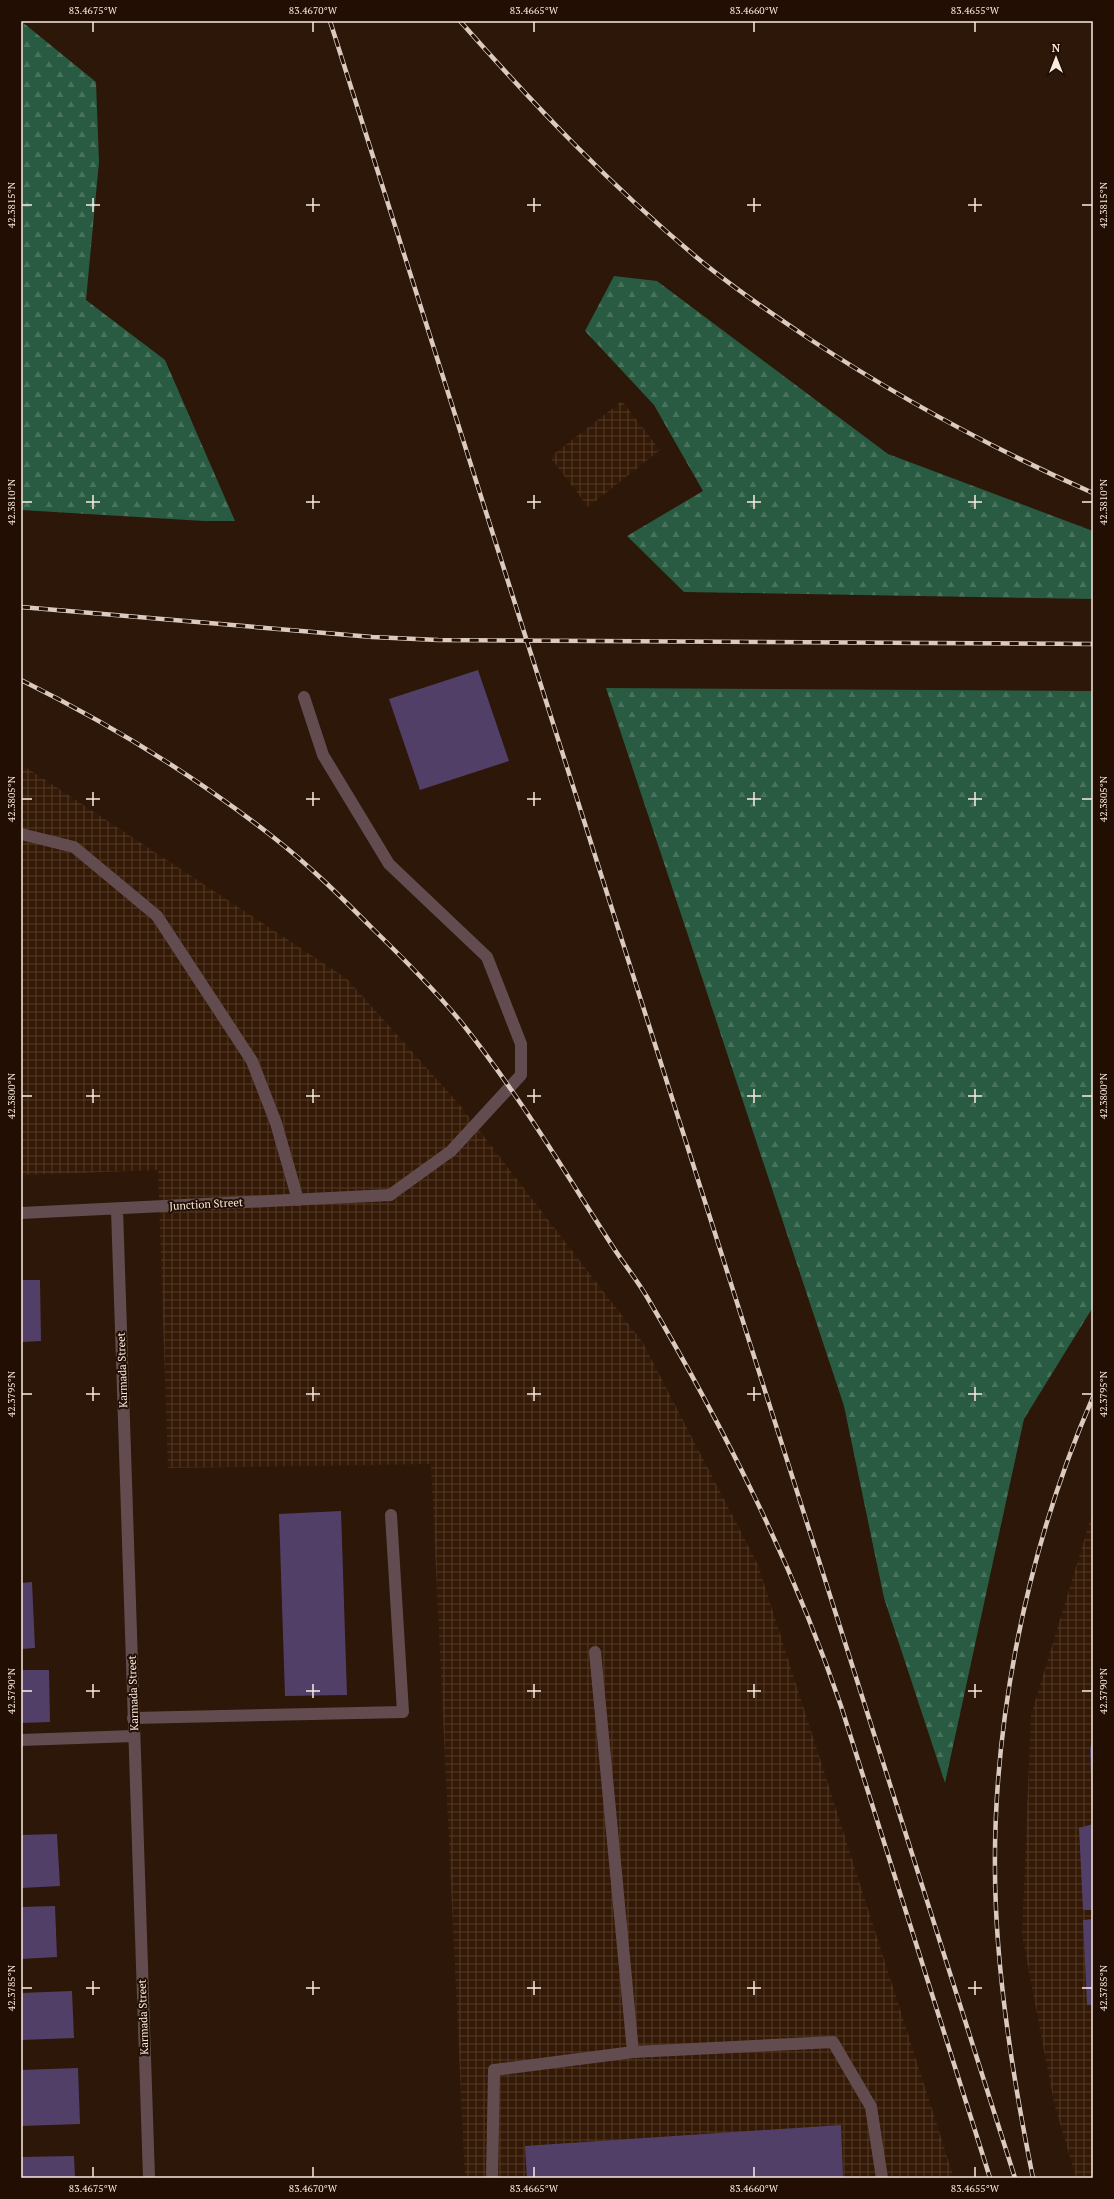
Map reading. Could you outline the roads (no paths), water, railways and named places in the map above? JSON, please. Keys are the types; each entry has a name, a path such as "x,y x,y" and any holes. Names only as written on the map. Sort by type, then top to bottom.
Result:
{"street":[{"name":"Junction Street","path":"21,1212 117,1209 390,1195 451,1151 521,1075 521,1044 487,957 389,864 323,755 304,697"},
{"path":"21,834 74,847 157,916 252,1061 276,1122 298,1200"},
{"name":"Karmada Street","path":"117,1209 149,2178"},
{"path":"134,1718 403,1712 391,1515"},
{"path":"595,1652 633,2052"},
{"path":"21,1740 134,1736"},
{"path":"492,2178 494,2070 633,2052 833,2042 870,2107 882,2178"}],"railway":[{"path":"330,21 1015,2178"},
{"path":"460,21 576,146 668,233 727,281 808,338 912,402 1019,459 1093,493"},
{"path":"21,607 372,637 438,640 1093,644"},
{"path":"21,680 119,733 151,752 213,793 273,837 312,870 349,905 429,986 451,1010 482,1049 521,1104 643,1291 703,1396 729,1446 778,1548 822,1652 841,1706 990,2178"},
{"path":"1033,2178 1014,2078 998,1943 995,1845 998,1779 1005,1713 1016,1648 1030,1583 1048,1519 1069,1457 1093,1397"}]}
